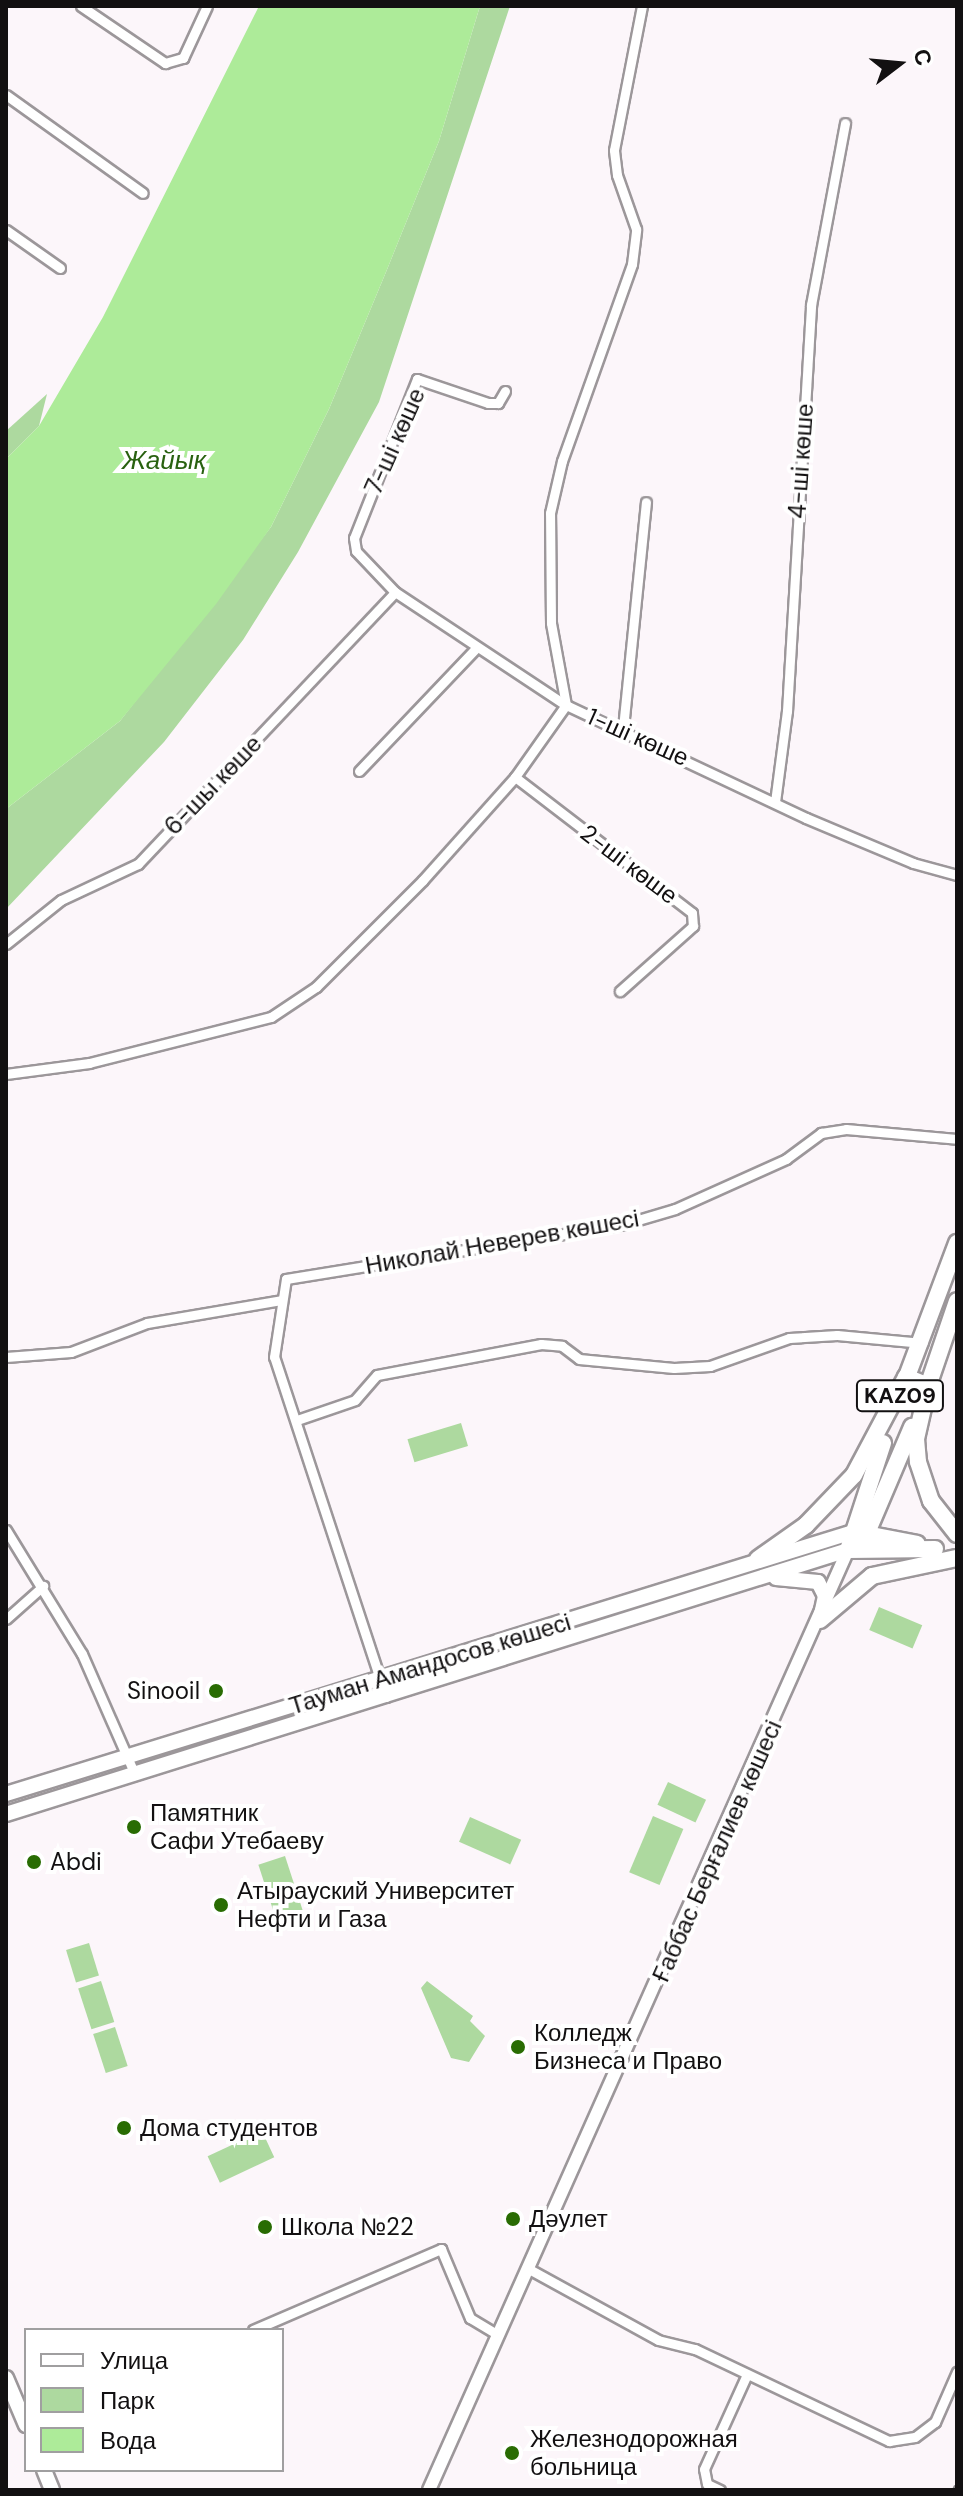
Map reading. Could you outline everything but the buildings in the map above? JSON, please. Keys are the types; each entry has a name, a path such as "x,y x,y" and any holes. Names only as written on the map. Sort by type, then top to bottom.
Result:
{"highway":[{"name":"KAZ09","path":"855,1545 906,1377 923,1343 957,1243"},
{"name":"KAZ09","path":"855,1545 928,1386 957,1301"},
{"path":"758,1559 806,1525 854,1475 906,1377 928,1386 916,1439 918,1462 931,1501 957,1534"},
{"path":"855,1545 935,1549 957,1557"},
{"path":"820,1620 872,1576 957,1557"}],"main road":[{"name":"Тауман Амандосов көшесі","path":"6,1794 758,1559 855,1545"},
{"name":"Тауман Амандосов көшесі","path":"6,1814 386,1697 855,1545"},
{"name":"Ғаббас Берғалиев көшесі","path":"429,2490 855,1545"},
{"path":"764,1577 818,1582 825,1596 820,1620"},
{"path":"6,2378 12,2411"}],"street":[{"path":"81,6 165,63 183,58 207,6"},
{"path":"6,1074 89,1063 271,1017 326,976 515,777 566,705 551,623 550,513 562,461 632,264 636,229 617,175 614,150 642,6"},
{"path":"6,95 143,193"},
{"name":"4-шi көше","path":"775,802 787,711 811,305 845,123"},
{"path":"6,230 60,268"},
{"name":"7-шi көше","path":"353,545 417,379 488,403 498,403 505,391"},
{"path":"623,728 646,502"},
{"name":"1-ші көше","path":"353,545 395,592 475,649 566,705 623,728 775,802 913,863 957,875"},
{"name":"6-шы көше","path":"6,944 61,900 138,864 395,592"},
{"path":"359,771 475,649"},
{"name":"2-ші көше","path":"515,777 692,913 693,926 620,991"},
{"name":"Николай Неверев көшесі","path":"281,1300 286,1279 621,1225 675,1209 786,1159 821,1133 846,1129 957,1139"},
{"path":"6,1357 71,1352 147,1323 281,1300 282,1328 274,1357 386,1697"},
{"path":"297,1420 355,1400 377,1375 541,1344 562,1346 579,1359 674,1368 710,1366 789,1338 837,1335 923,1343"},
{"path":"6,1530 82,1654 135,1775"},
{"path":"6,1619 43,1586"},
{"path":"258,2328 441,2249 470,2318 498,2335"},
{"path":"529,2269 658,2340 695,2349 889,2441 915,2437 935,2422 957,2372"},
{"path":"720,2490 707,2484 704,2469 747,2374"}],"green space":[{"path":"480,6 510,6 379,402 298,552 243,640 164,742 6,909 6,809 120,721 271,527 329,409 439,141"},
{"path":"47,394 39,426 6,459 6,431"},
{"path":"461,1423 468,1446 414,1462 407,1439"},
{"path":"879,1607 922,1625 912,1648 869,1630"},
{"path":"668,1782 706,1800 695,1822 657,1805"},
{"path":"653,1816 683,1829 660,1885 629,1872"},
{"path":"470,1817 521,1840 510,1864 459,1842"},
{"path":"285,1856 307,1923 280,1931 258,1865"},
{"path":"89,1943 99,1976 76,1983 66,1950"},
{"path":"101,1981 114,2022 91,2029 78,1988"},
{"path":"427,1981 473,2016 470,2021 485,2036 469,2062 451,2058 421,1988"},
{"path":"115,2027 128,2066 106,2073 93,2034"},
{"path":"262,2131 274,2157 220,2183 208,2156"}],"water":[{"name":"Жайық","path":"259,6 480,6 439,141 329,409 271,527 216,604 120,721 6,809 6,459 39,426 103,317"}],"railway":[{"path":"955,2490 957,2486"}],"place":[{"name":"Sinooil","path":"216,1691"},
{"name":"Памятник Сафи Утебаеву","path":"134,1827"},
{"name":"Abdi","path":"34,1862"},
{"name":"Атырауский Университет Нефти и Газа","path":"221,1905"},
{"name":"Колледж Бизнеса и Право","path":"518,2047"},
{"name":"Дома студентов","path":"124,2128"},
{"name":"Дәулет","path":"513,2219"},
{"name":"Школа №22","path":"265,2227"},
{"name":"Железнодорожная больница","path":"512,2453"}]}
